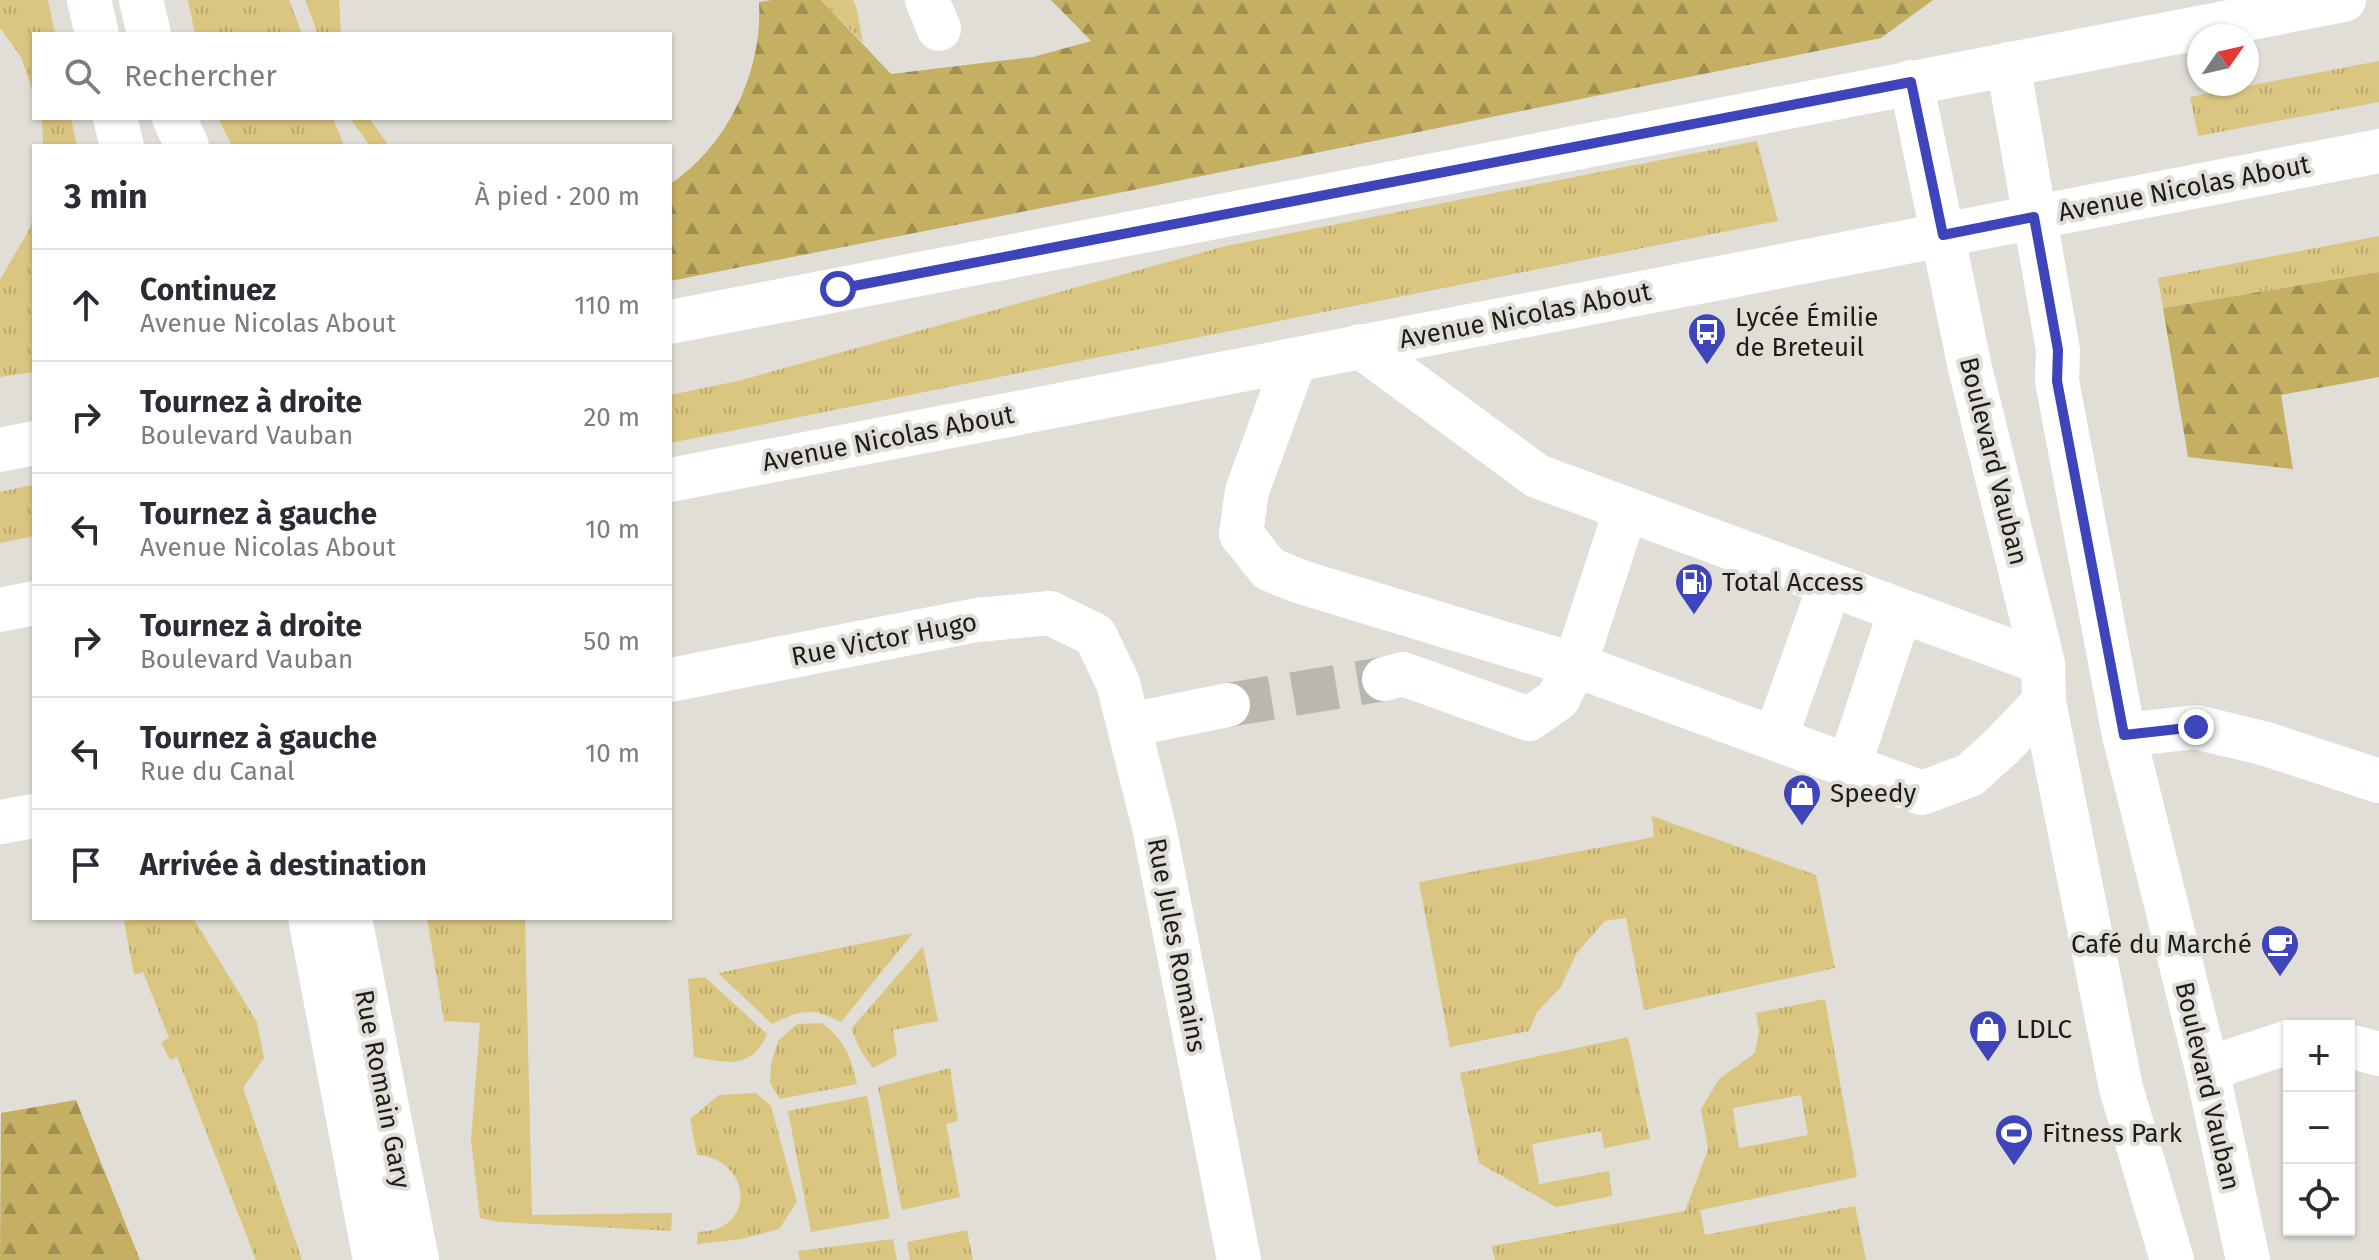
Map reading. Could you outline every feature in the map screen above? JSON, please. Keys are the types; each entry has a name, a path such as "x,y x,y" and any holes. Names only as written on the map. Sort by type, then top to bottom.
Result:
{"street":[{"path":"89,0 97,32"},
{"path":"141,0 149,32"},
{"path":"672,322 2344,0"},
{"name":"Boulevard Vauban","path":"2008,64 2058,350 2057,381 2124,735 2207,1069 2248,1260"},
{"name":"Boulevard Vauban","path":"1911,82 1970,368 2043,683 2121,1088 2172,1260"},
{"path":"116,120 122,144"},
{"path":"175,120 186,144"},
{"name":"Avenue Nicolas About","path":"672,480 2379,151"},
{"path":"1295,360 1247,491 1241,534 1269,569 1301,582 1575,665 1922,793 1970,775 2002,746 2043,683 1900,612 1537,476 1360,346"},
{"path":"0,450 32,443"},
{"path":"1384,679 1403,674 1529,719 1558,699 1575,665 1626,509"},
{"path":"1775,739 1830,585"},
{"path":"0,610 32,603"},
{"path":"1849,766 1900,612"},
{"name":"Rue Victor Hugo","path":"672,680 977,620 1050,613 1095,635"},
{"name":"Rue Jules Romains","path":"1095,635 1118,683 1154,827 1239,1260"},
{"path":"1129,725 1228,705"},
{"path":"2124,735 2196,727 2266,744 2379,781"},
{"path":"0,822 32,816"},
{"name":"Rue Romain Gary","path":"310,920 375,1260"},
{"name":"Rue Romain Gary","path":"350,920 417,1260"},
{"path":"2207,1069 2283,1044"},
{"path":"2355,1048 2379,1054"}],"green space":[{"path":"0,0 48,0 55,32 32,32 32,89 21,57 0,28"},
{"path":"188,0 289,0 301,32 195,32"},
{"path":"305,0 339,0 341,32 317,32"},
{"path":"821,0 853,0 863,43"},
{"path":"821,0 891,74 1033,57 1091,41 1051,0 1933,0 1881,38 672,281 672,182 709,149 738,104 755,54 759,2"},
{"path":"2379,61 2379,102 2198,136 2190,97 2259,96 2259,84"},
{"path":"42,120 71,120 77,144 43,144"},
{"path":"219,120 334,120 343,144 231,144"},
{"path":"351,120 370,120 388,144 369,144"},
{"path":"1757,141 1778,221 672,443 672,395 738,381 1226,246"},
{"path":"32,220 32,372 0,377 0,280"},
{"path":"2379,236 2379,272 2163,308 2158,278"},
{"path":"2379,272 2379,377 2281,395 2293,469 2188,457 2163,308"},
{"path":"32,485 32,536 0,543 0,492"},
{"path":"1652,816 1816,875 1835,968 1644,1010 1626,918 1605,921 1576,954 1561,987 1537,1012 1529,1031 1450,1047 1419,882 1654,837"},
{"path":"194,920 257,1022 264,1058 243,1088 302,1260 256,1260 177,1057 170,1060 161,1042 169,1038 143,972 134,975 124,921"},
{"path":"427,920 525,920 532,1215 672,1213 671,1231 499,1222 480,1218 471,1140 480,1023 444,1021"},
{"path":"913,933 841,1022 822,1014 806,1012 772,1024 718,973"},
{"path":"923,946 938,1021 893,1030 897,1055 873,1068 851,1029"},
{"path":"705,977 767,1034 761,1046 745,1059 727,1062 694,1057 688,979"},
{"path":"1825,999 1857,1177 1700,1210 1705,1235 1855,1206 1866,1260 1495,1260 1492,1246 1685,1211 1708,1149 1701,1109 1719,1079 1755,1053 1759,1032 1756,1013","holes":["1801,1095 1808,1135 1739,1148 1733,1108"]},
{"path":"822,1023 846,1050 857,1084 780,1099 770,1083 771,1064 778,1041 797,1024"},
{"path":"1628,1037 1650,1139 1604,1148 1601,1131 1532,1144 1539,1184 1609,1171 1612,1196 1556,1207 1479,1163 1460,1073"},
{"path":"950,1068 958,1121 946,1124 960,1197 902,1210 878,1087"},
{"path":"756,1093 771,1106 797,1202 779,1229 742,1239 697,1244 698,1232 717,1229 730,1221 740,1199 734,1175 725,1165 713,1158 697,1155 690,1119 719,1095"},
{"path":"867,1096 890,1218 811,1232 788,1111"},
{"path":"76,1100 140,1260 0,1260 1,1113"},
{"path":"967,1230 973,1260 910,1260 907,1242"},
{"path":"893,1239 897,1260 800,1260 798,1251"}],"tunnel":[{"path":"1228,705 1384,679"}],"place":[{"name":"Lycée Émilie de Breteuil","path":"1707,366"},
{"name":"Total Access","path":"1694,616"},
{"name":"Speedy","path":"1802,827"},
{"name":"Café du Marché","path":"2280,978"},
{"name":"LDLC","path":"1988,1063"},
{"name":"Fitness Park","path":"2014,1167"}],"route":[{"path":"838,289 1911,82 1943,235 2034,217 2058,350 2057,381 2124,735 2196,727"}]}
